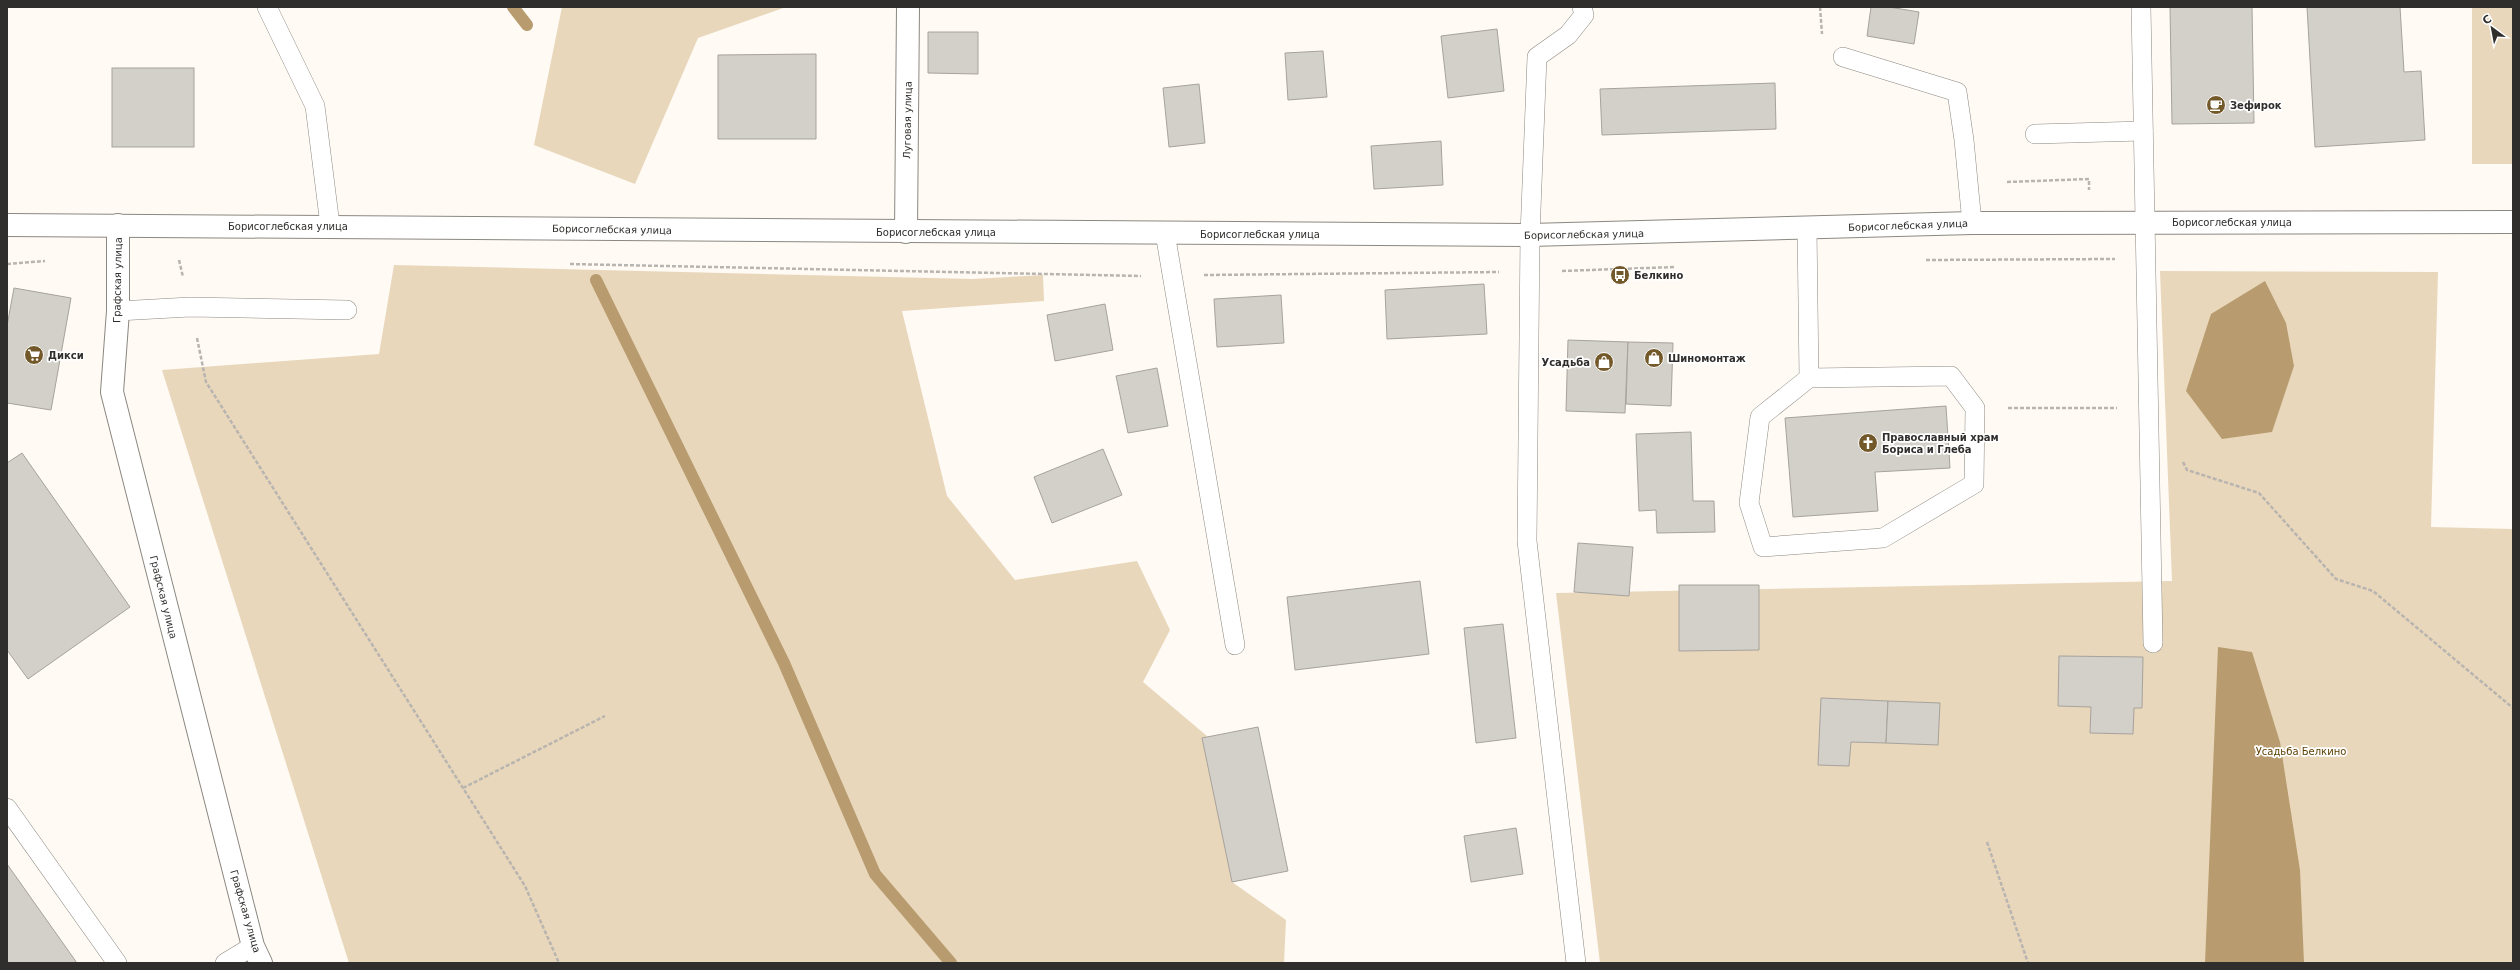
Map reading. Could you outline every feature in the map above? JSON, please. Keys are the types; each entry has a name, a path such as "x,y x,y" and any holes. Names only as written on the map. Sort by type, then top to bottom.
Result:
{"street":[{"name":"Луговая улица","path":"906,232 908,7"},
{"name":"Борисоглебская улица","path":"7,225 330,225 906,232 1530,235 1972,223 2513,222"},
{"name":"Графская улица","path":"118,225 118,311 112,392 257,954"}],"lane":[{"path":"267,7 314,106 330,225"},
{"path":"1576,963 1527,541 1530,235 1537,57 1568,35 1584,15 1582,7"},
{"path":"2141,7 2153,643"},
{"path":"1843,57 1957,92 1964,140 1972,223"},
{"path":"2035,134 2143,131"},
{"path":"1806,228 1809,378"},
{"path":"1165,234 1235,645"},
{"path":"118,311 190,307 347,310"},
{"path":"1951,376 1975,408 1974,484 1883,538 1763,547 1749,503 1760,417 1809,378 1951,376"},
{"path":"7,808 117,963"},
{"path":"225,963 257,954"}],"path":[{"path":"186,257 178,257 206,382 525,886 559,963"},
{"path":"7,264 47,261"},
{"path":"561,264 1144,276"},
{"path":"1561,271 1680,266"},
{"path":"1199,275 1506,272"},
{"path":"1975,408 2148,409"},
{"path":"2188,470 2259,493 2336,579 2373,591 2513,708"},
{"path":"463,788 605,716"},
{"path":"1987,842 2028,963"}],"green space":[{"path":"562,7 786,7 698,38 635,184 534,145"},
{"path":"2472,7 2513,7 2513,164 2472,164"},
{"path":"394,265 973,279 1043,275 1044,301 902,311 947,496 1015,580 1137,561 1170,630 1143,682 1207,736 1232,882 1286,920 1284,963 349,963 162,370 379,354"},
{"name":"Усадьба Белкино","path":"2160,271 2438,272 2431,527 2513,529 2513,963 1600,963 1556,593 2172,581"}],"shaded area":[{"path":"2265,281 2286,323 2294,366 2272,432 2222,439 2186,391 2211,314"},
{"path":"2218,647 2252,652 2280,742 2300,870 2304,963 2205,963"}],"building":[{"path":"1871,7 1889,7 1919,12 1914,44 1867,36"},
{"path":"2170,7 2252,7 2254,123 2172,124"},
{"path":"2307,7 2400,7 2404,72 2421,71 2425,140 2315,147"},
{"path":"1497,29 1504,91 1448,98 1441,36"},
{"path":"928,32 978,32 978,74 928,73"},
{"path":"1323,51 1327,97 1288,100 1285,53"},
{"path":"816,54 816,139 718,139 718,55"},
{"path":"112,68 194,68 194,147 112,147"},
{"path":"1775,83 1776,129 1602,135 1600,89"},
{"path":"1199,84 1205,143 1169,147 1163,88"},
{"path":"1441,141 1443,185 1374,189 1371,146"},
{"path":"1484,284 1487,334 1387,339 1385,290"},
{"name":"Дикси","path":"14,288 71,298 51,410 7,403 7,326"},
{"path":"1281,295 1284,343 1217,347 1214,299"},
{"path":"1105,304 1113,350 1055,361 1047,315"},
{"path":"1568,340 1628,342 1625,413 1566,411"},
{"path":"1628,342 1673,343 1671,406 1626,404"},
{"path":"1157,368 1168,426 1128,433 1116,376"},
{"name":"Православный храм Бориса и Глеба","path":"1946,406 1950,468 1875,472 1878,511 1793,517 1785,418"},
{"path":"1691,432 1693,501 1714,501 1715,532 1657,533 1656,510 1639,511 1636,434"},
{"path":"1103,449 1122,495 1052,523 1034,477"},
{"path":"22,453 130,607 28,679 7,650 7,463"},
{"path":"1578,543 1633,547 1629,596 1574,592"},
{"path":"1420,581 1429,654 1295,670 1287,597"},
{"path":"1679,585 1759,585 1759,650 1679,651"},
{"path":"1503,624 1516,738 1476,743 1464,628"},
{"path":"2059,656 2143,657 2142,708 2134,708 2133,734 2090,733 2091,707 2058,706"},
{"path":"1821,698 1888,701 1886,743 1851,742 1849,766 1818,765"},
{"path":"1888,701 1940,703 1938,745 1886,743"},
{"path":"1258,727 1288,871 1232,882 1202,738"},
{"path":"1516,828 1523,874 1471,882 1464,836"},
{"path":"7,864 77,963 7,963"}],"waterway":[{"path":"513,7 527,25"},
{"path":"596,280 784,663 875,874 951,963"}],"place":[{"name":"Зефирок","path":"2216,105"},
{"name":"Белкино","path":"1620,275"},
{"name":"Дикси","path":"34,355"},
{"name":"Шиномонтаж","path":"1654,358"},
{"name":"Усадьба","path":"1604,362"},
{"name":"Православный храм Бориса и Глеба","path":"1868,443"}]}
